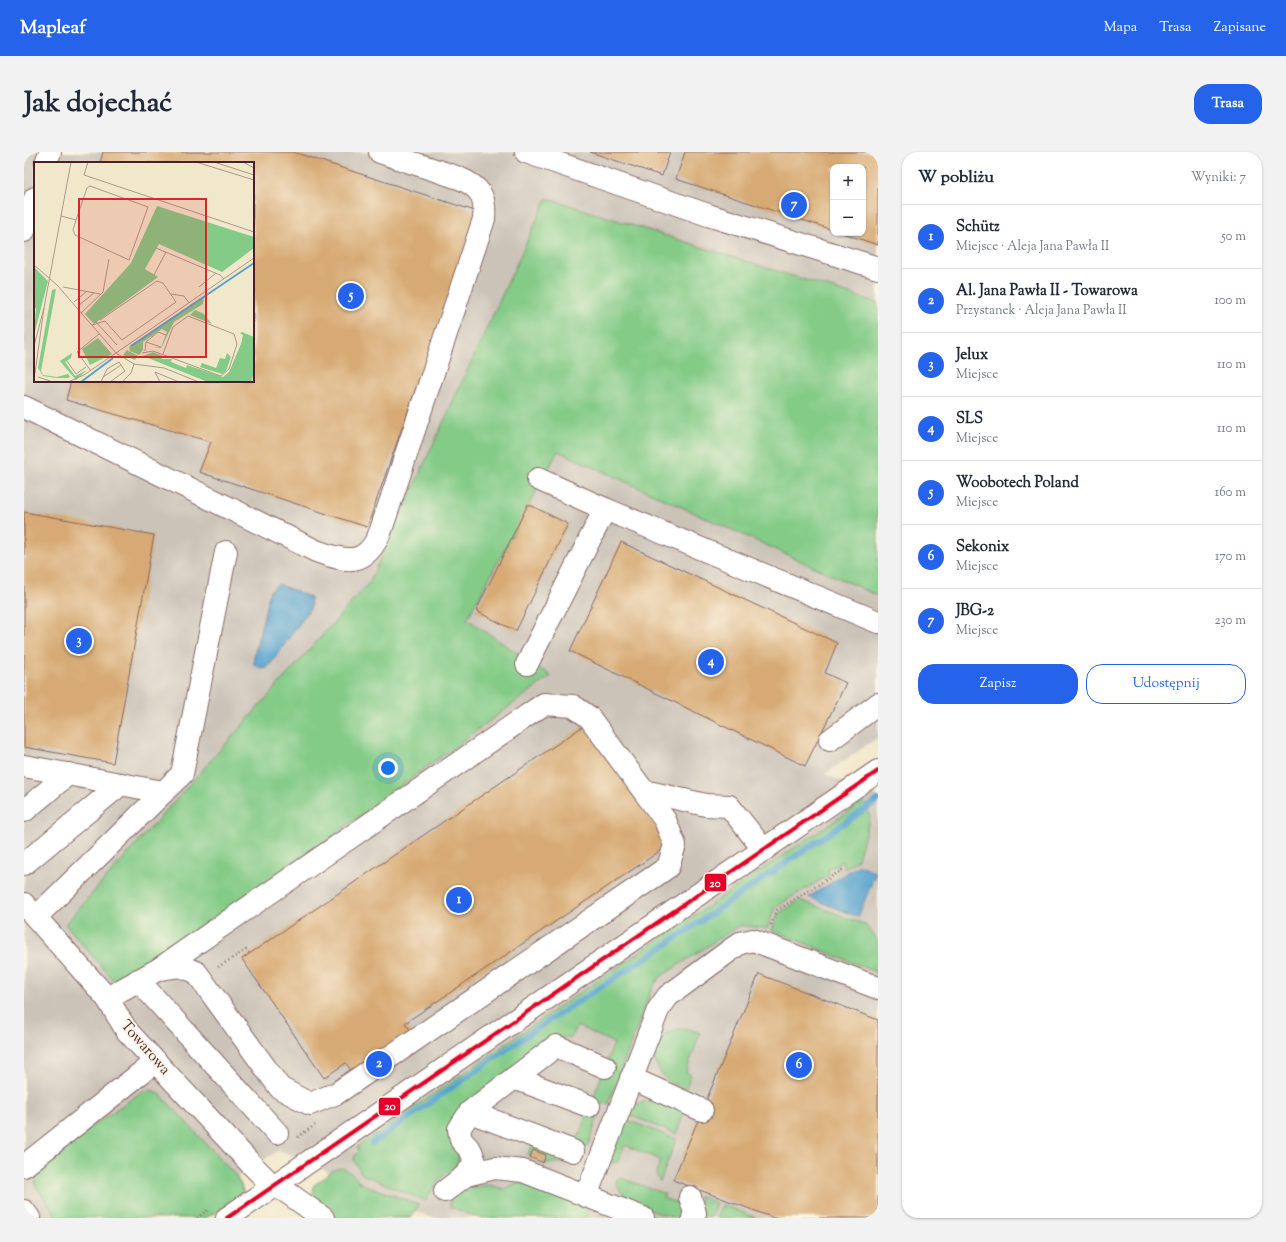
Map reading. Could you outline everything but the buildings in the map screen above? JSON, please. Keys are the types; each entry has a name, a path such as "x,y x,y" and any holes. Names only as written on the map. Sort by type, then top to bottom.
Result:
{"street":[{"path":"46,162 50,152"},
{"path":"24,407 316,551 329,556 348,559 366,555 377,540 381,530 484,219 485,211 481,193 469,182 380,152"},
{"path":"526,152 711,216 878,268"},
{"path":"24,232 34,201"},
{"path":"538,479 605,509 878,622"},
{"path":"527,664 605,509"},
{"path":"30,910 182,774 226,552"},
{"path":"107,998 159,969 544,704 573,706 589,717 665,820 675,845 668,867 337,1093 310,1104 280,1088 196,972 180,966 159,969"},
{"path":"830,740 878,704"},
{"path":"24,766 163,792"},
{"path":"227,1218 878,772"},
{"path":"24,811 68,774"},
{"path":"24,864 121,784"},
{"path":"644,791 706,805 729,806 764,850"},
{"name":"Towarowa","path":"30,910 107,998 127,1031 273,1186 285,1191 323,1218"},
{"path":"586,1196 658,1010 668,996 740,943 753,940 878,988"},
{"path":"138,980 277,1133"},
{"path":"445,1191 466,1175 475,1162 471,1151 460,1140 460,1129 470,1112 556,1046 605,1067"},
{"path":"24,1166 156,1061"},
{"path":"514,1078 589,1106"},
{"path":"631,1078 702,1110"},
{"path":"470,1112 573,1151"},
{"path":"466,1175 495,1168 523,1171 643,1218"},
{"path":"24,1211 29,1218"}],"path":[{"path":"764,944 777,910 844,869"}],"shaded area":[{"path":"24,152 878,152 878,737 825,774 878,797 878,1218 432,1218 279,1150 171,1218 24,1218"}],"green space":[{"path":"547,198 878,303 878,596 558,451 467,619 551,676 122,990 65,924 369,583"},
{"path":"864,801 870,817 858,859 844,869 842,861 828,870 829,875 775,907 767,929 740,925 660,977 652,988 608,1104 602,1103 588,1146 576,1157 565,1163 543,1163 533,1150 530,1159 530,1155 528,1154 532,1145 573,1151 614,1043 577,1026 572,1037 555,1038 454,1115 448,1131 451,1141 458,1153 458,1161 454,1168 440,1179 425,1201 362,1174 354,1160 355,1155 359,1151 357,1147 563,1004"},
{"path":"800,900 864,924 878,940 878,973 772,930 779,913"},
{"path":"677,1029 689,1029 700,1033 686,1072 691,1075 686,1088 670,1083 661,1073 654,1060 654,1045 663,1035"},
{"path":"151,1090 159,1093 237,1177 243,1191 237,1202 204,1218 58,1218 35,1185 38,1164 143,1091"},
{"path":"661,1099 685,1110 676,1134 627,1114 635,1106 642,1102"},
{"path":"625,1119 676,1139 660,1182 656,1174 661,1160 625,1145 618,1162 611,1163 610,1154"},
{"path":"343,1168 352,1174 362,1184 419,1205 410,1218 332,1218 334,1212 315,1199 313,1191 314,1185 334,1170"},
{"path":"621,1178 665,1194 663,1198 685,1206 686,1215 679,1218 674,1218 631,1201 619,1188 616,1180"},
{"path":"519,1182 589,1208 586,1218 478,1218 450,1207 450,1199 470,1188 489,1185 504,1189"},
{"path":"699,1196 716,1203 710,1218 703,1218"},
{"path":"722,1205 757,1218 716,1218"}],"water":[{"path":"278,584 310,597 311,607 269,666 262,668 254,665 254,656 270,591"},
{"path":"859,865 876,872 858,917 809,897"}],"waterway":[{"path":"372,1143 536,1029 661,948 878,800"}],"transit line":[{"name":"20","path":"227,1218 878,771"}],"place":[{"name":"JBG-2","path":"794,205"},
{"name":"Woobotech Poland","path":"351,296"},
{"name":"Jelux","path":"79,641"},
{"name":"SLS","path":"711,662"},
{"name":"Schütz","path":"459,900"},
{"name":"Al. Jana Pawła II - Towarowa","path":"379,1064"},
{"name":"Sekonix","path":"799,1065"}]}
